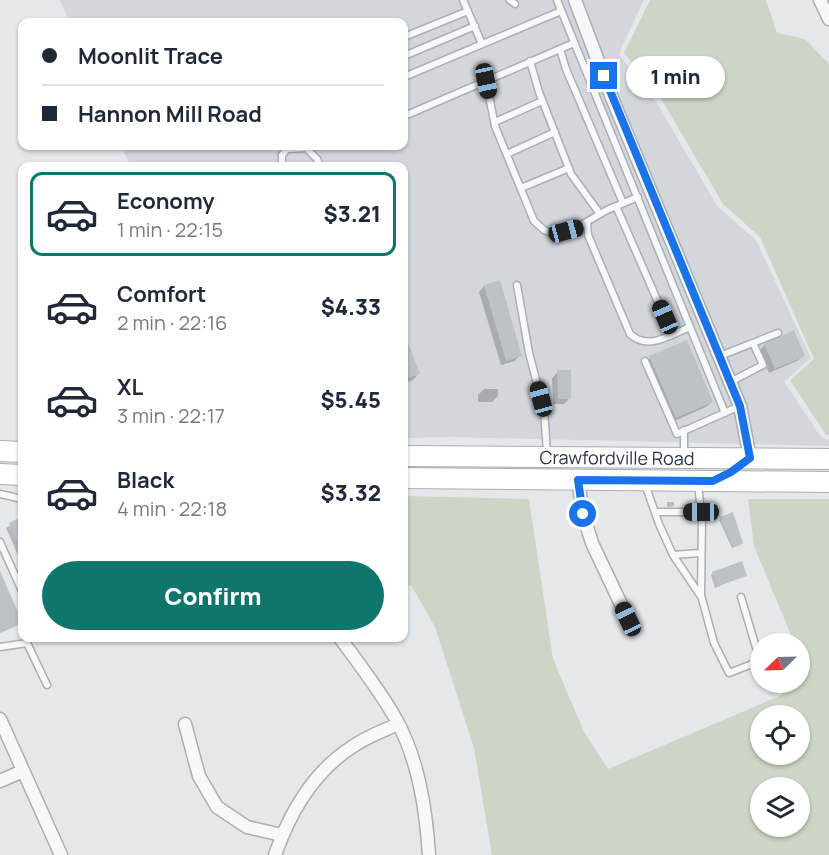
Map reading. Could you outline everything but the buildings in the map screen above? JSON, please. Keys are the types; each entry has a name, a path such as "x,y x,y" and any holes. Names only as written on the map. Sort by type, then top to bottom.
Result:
{"main road":[{"path":"0,451 18,452"},
{"name":"Crawfordville Road","path":"408,456 829,459"},
{"path":"408,470 432,457"},
{"path":"463,479 491,463 512,457"},
{"path":"706,481 731,472 750,458 765,475 777,481"},
{"path":"0,474 18,477"},
{"name":"Crawfordville Road","path":"408,478 829,482"}],"street":[{"path":"820,0 829,19"},
{"path":"577,4 612,98 740,406 750,458"},
{"path":"578,480 583,514 592,543 628,619"},
{"path":"334,642 356,659"},
{"path":"343,642 398,724 414,765 426,811 429,855"},
{"path":"0,719 61,855"},
{"path":"185,724 200,776 217,807 247,827 282,835"},
{"path":"275,855 294,809 316,777 353,746 398,724"},
{"path":"0,781 23,771"}],"lane":[{"path":"463,0 483,44"},
{"path":"557,0 725,412"},
{"path":"408,75 577,4"},
{"path":"408,35 468,10"},
{"path":"408,54 475,26"},
{"path":"409,114 574,43"},
{"path":"560,49 619,205 672,334"},
{"path":"530,61 542,100 569,168 582,191 600,214"},
{"path":"486,81 495,122 507,154 534,221 544,230 554,234 578,227 638,197"},
{"path":"495,122 542,100"},
{"path":"507,154 555,132"},
{"path":"308,150 318,162"},
{"path":"521,188 569,168"},
{"path":"587,222 588,235 630,334 637,341 652,342 690,327"},
{"path":"517,285 529,352 544,410 547,457"},
{"path":"720,356 778,333"},
{"path":"730,382 763,365 753,343"},
{"path":"645,361 677,434 740,406"},
{"path":"684,430 684,458"},
{"path":"644,481 673,555 701,595"},
{"path":"706,481 701,512 701,595 714,643 729,673 760,661 741,597"},
{"path":"0,495 18,498"},
{"path":"655,512 701,512"},
{"path":"0,542 18,582"},
{"path":"673,555 700,553"},
{"path":"0,647 27,643 47,685"}],"shaded area":[{"path":"60,0 568,0 734,408 741,444 408,438 408,162 129,162 123,150 408,150 408,18 67,18"},
{"path":"582,0 644,0 620,51 620,56 655,100 718,207 756,240 811,358 785,383 821,437 829,440 829,446 754,444 746,403"}],"green space":[{"path":"650,0 766,0 777,33 805,39 829,64 829,435 826,435 790,380 814,359 760,237 723,204 660,97 624,53"},
{"path":"408,496 529,499 553,659 584,732 608,769 750,709 750,765 810,765 810,705 758,705 783,693 810,693 810,633 790,633 754,546 748,499 829,499 829,855 492,855 474,748 435,627 411,585 408,586"}],"route":[{"path":"583,514 578,480 713,481 731,472 750,458 740,406 604,76"}]}
